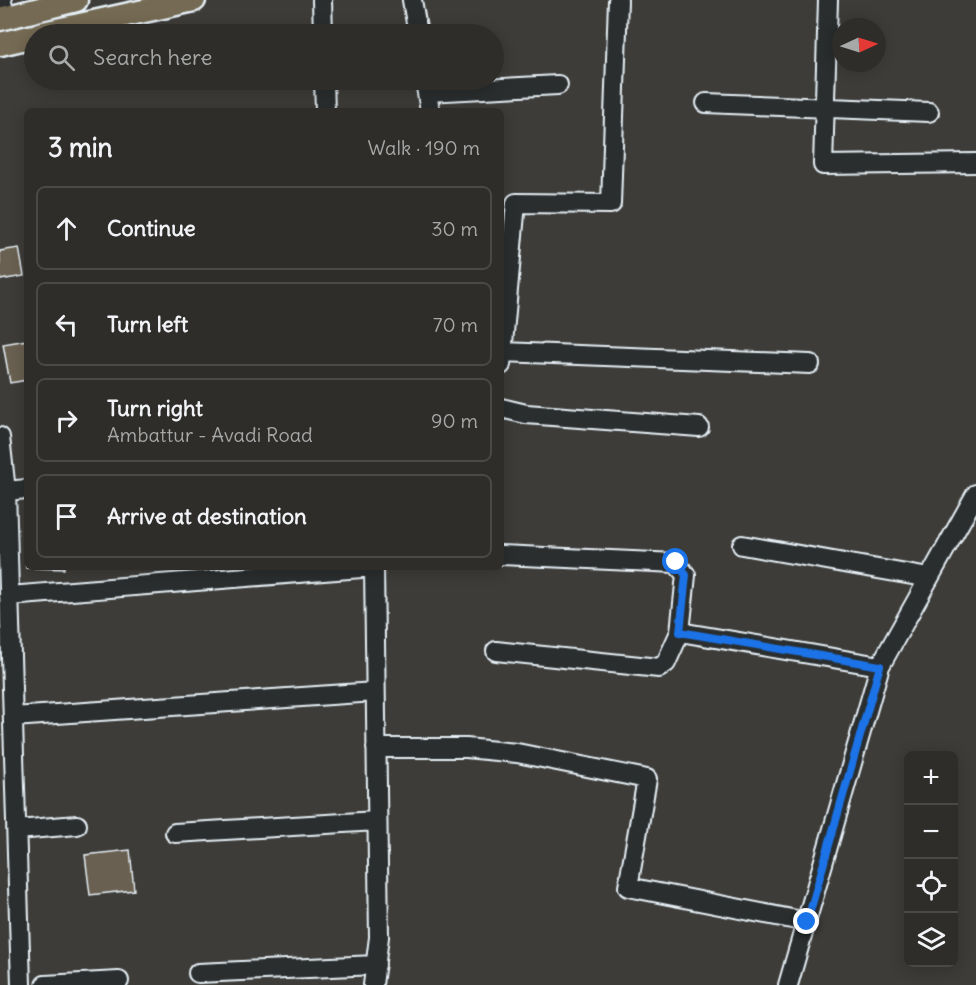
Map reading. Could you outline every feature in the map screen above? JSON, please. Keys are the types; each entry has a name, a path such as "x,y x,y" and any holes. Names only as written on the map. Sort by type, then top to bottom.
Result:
{"main road":[{"path":"2,12 76,0"},
{"path":"85,24 194,0"},
{"path":"0,44 24,38"}],"street":[{"path":"322,0 323,24"},
{"path":"412,0 416,24"},
{"path":"504,337 516,203 611,204 618,0"},
{"path":"828,0 823,165 976,163"},
{"path":"504,85 558,85"},
{"path":"324,90 325,108"},
{"path":"427,90 430,108"},
{"path":"706,103 929,112"},
{"path":"504,359 810,364"},
{"path":"504,409 526,414 699,428"},
{"path":"0,437 6,491 9,596 5,626 13,717 21,985"},
{"path":"6,491 24,489"},
{"path":"788,985 880,666 976,494"},
{"path":"742,545 929,578"},
{"path":"496,651 659,668 666,663 680,632 686,575 676,562 504,555"},
{"path":"9,596 336,570"},
{"path":"373,985 379,937 374,570"},
{"path":"680,632 880,666"},
{"path":"13,717 375,692"},
{"path":"376,748 466,748 517,753 647,779 627,887 807,922"},
{"path":"175,833 377,821"},
{"path":"16,830 77,825"},
{"path":"198,973 376,965"},
{"path":"45,985 119,981"}],"building":[{"path":"19,248 24,276 0,280 0,251"},
{"path":"24,340 24,381 10,383 3,344"},
{"path":"130,850 134,890 90,895 85,855"}],"route":[{"path":"676,562 686,575 686,600 680,632 880,666 807,922"}]}
